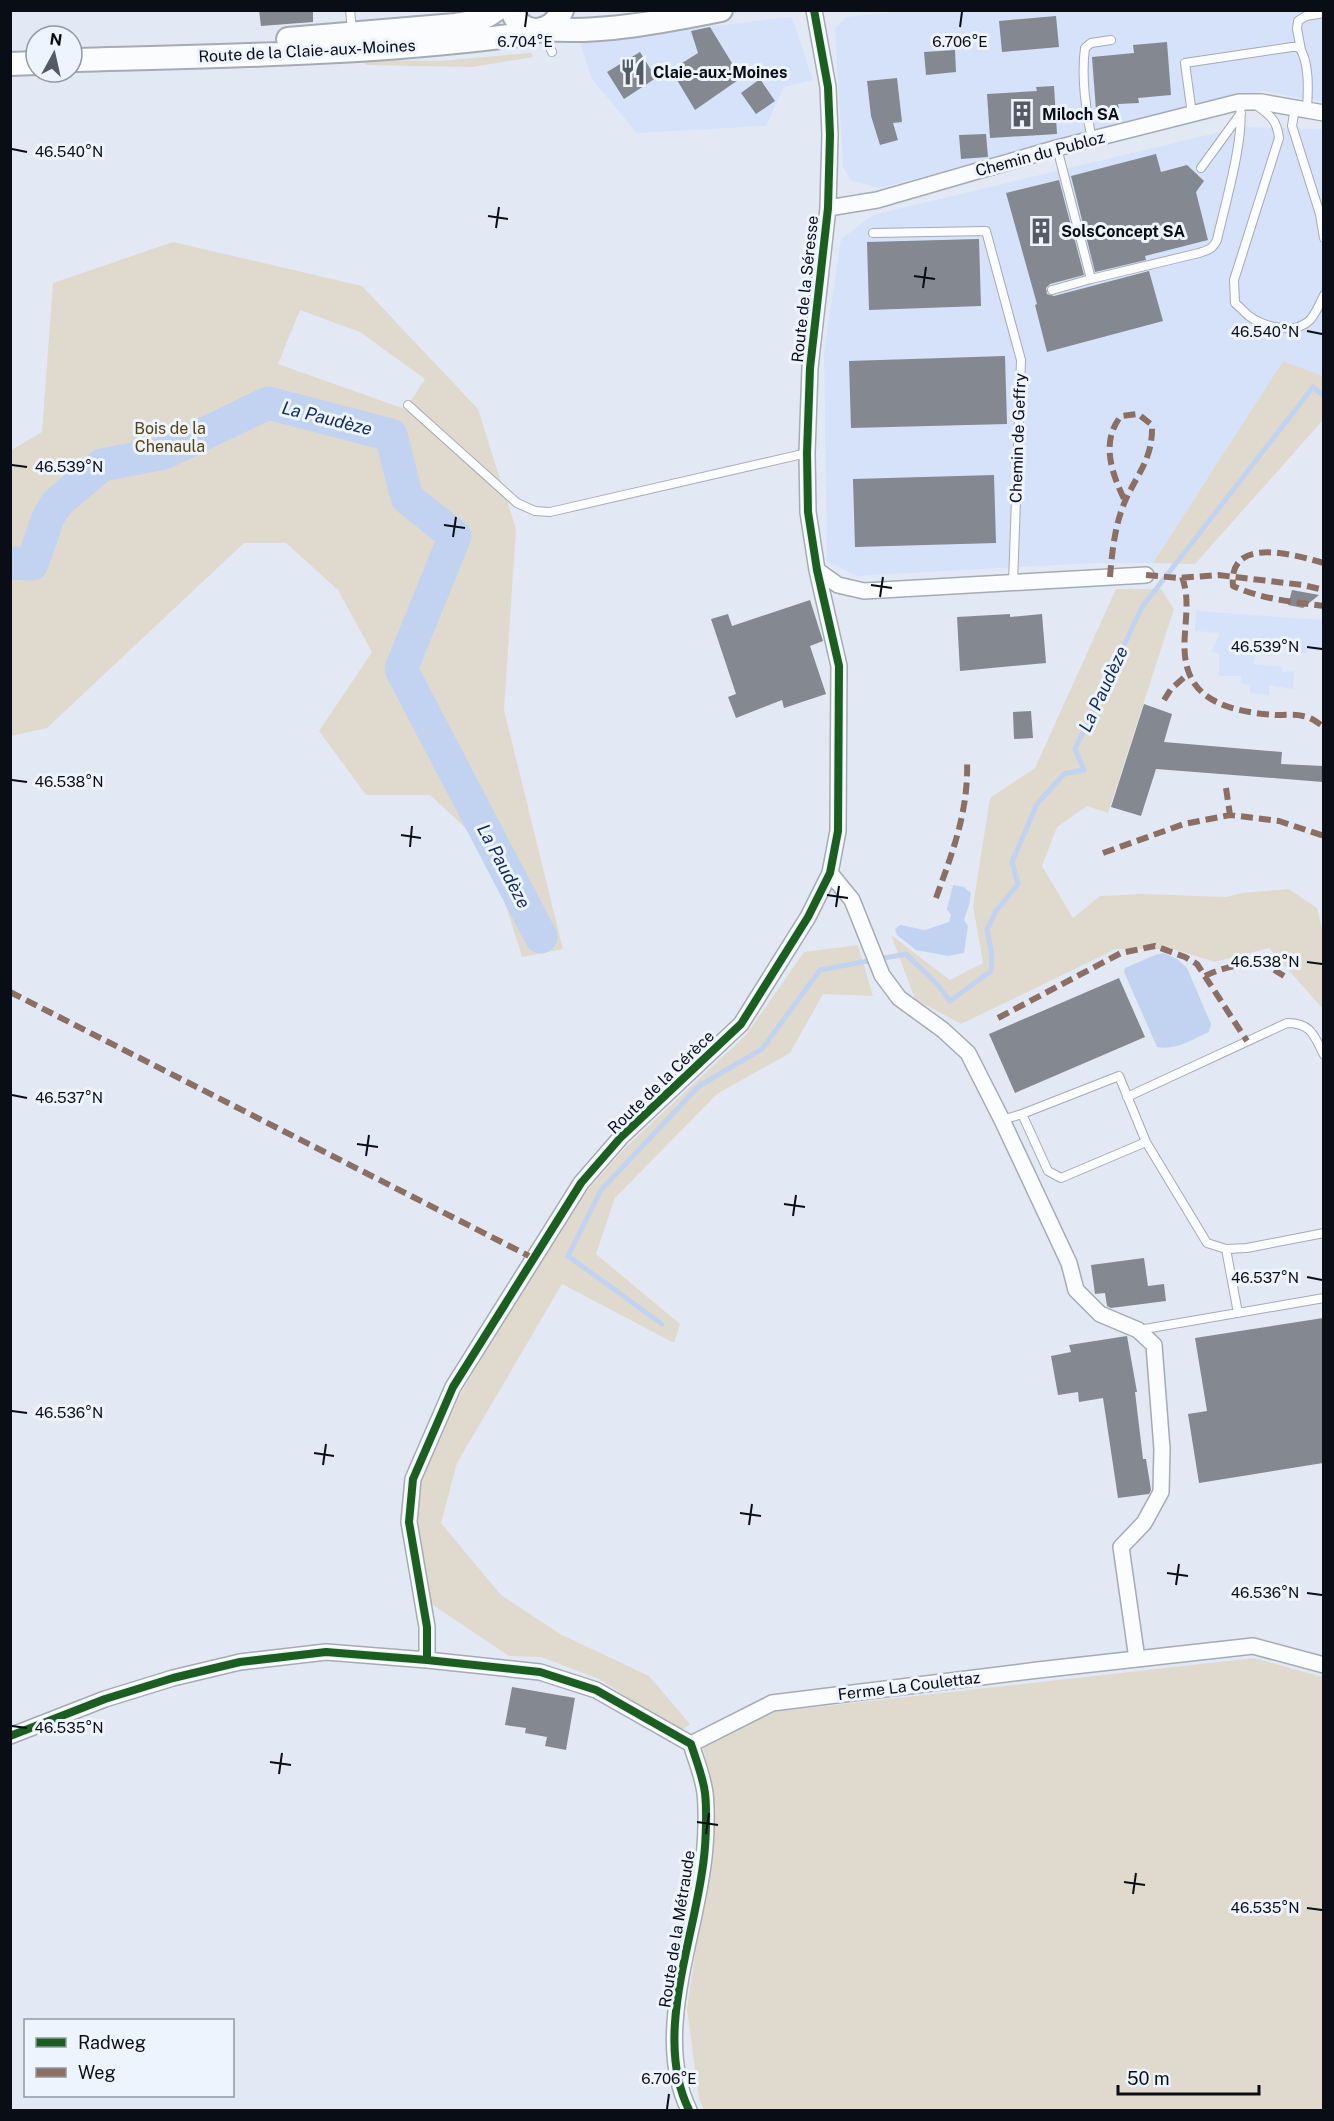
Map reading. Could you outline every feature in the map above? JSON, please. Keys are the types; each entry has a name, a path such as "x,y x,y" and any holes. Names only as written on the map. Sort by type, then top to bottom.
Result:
{"main road":[{"name":"Route de la Claie-aux-Moines","path":"84,59 353,41 474,22 496,10"},
{"path":"512,10 522,26 541,30 558,20 562,10"},
{"name":"Route de la Claie-aux-Moines","path":"353,41 444,44 541,30 636,25 721,10"}],"street":[{"name":"Route de la Séresse","path":"814,10 828,87 830,135 828,208 810,368 807,453 808,512 817,570"},
{"name":"Chemin du Publoz","path":"828,208 877,200 1057,148 1192,114 1244,106 1301,109 1323,113"},
{"path":"817,570 838,585 864,591 1146,575"},
{"name":"Route de la Cérèce","path":"427,1660 427,1627 409,1522 413,1479 453,1387 580,1183 621,1137 741,1024 808,917 830,873 838,831 839,666 817,570"},
{"path":"830,873 852,900 882,975 899,998 943,1030 968,1053 1069,1263 1076,1290 1100,1314 1138,1330 1154,1345 1162,1449 1161,1492 1144,1523 1121,1547 1137,1659"},
{"name":"Ferme La Coulettaz","path":"691,1744 772,1703 1253,1646 1323,1665"},
{"path":"10,1736 105,1699 174,1678 240,1662 326,1652 540,1672 596,1690 691,1744"},
{"name":"Route de la Métraude","path":"689,2110 682,2096 674,2044 676,2005 704,1857 705,1792 691,1744"}],"lane":[{"path":"350,10 353,41"},
{"path":"1323,13 1306,16 1298,21 1297,29 1307,86 1301,109 1292,126 1320,214 1323,238"},
{"path":"541,30 552,52"},
{"path":"1092,140 1083,62 1085,48 1091,43 1111,40"},
{"path":"1192,114 1185,63 1292,47 1299,47 1301,50"},
{"path":"1201,168 1244,106"},
{"path":"1052,290 1199,253 1214,246 1244,106"},
{"path":"1244,106 1271,115 1278,124 1280,138 1234,280 1235,303 1250,317 1276,328 1298,327 1309,322 1323,295"},
{"path":"1057,148 1091,279"},
{"name":"Chemin de Geffry","path":"873,233 986,231 1021,360 1013,583"},
{"path":"408,405 509,496 535,511 550,512 807,453"},
{"path":"1127,1097 1287,1023 1301,1023 1313,1033 1323,1055"},
{"path":"1002,1120 1119,1076 1146,1142 1207,1243 1226,1249 1247,1248 1323,1233"},
{"path":"1022,1114 1048,1171 1060,1179 1146,1142"},
{"path":"1226,1249 1238,1313"},
{"path":"1138,1330 1323,1298"}],"shaded area":[{"path":"914,10 1323,11 1323,102 1263,91 879,188 850,180 843,166 835,29 846,17"},
{"path":"792,18 813,80 784,87 766,126 637,133 592,79 580,43"},
{"path":"1241,127 1323,129 1323,376 1283,361 1153,563 1092,563 857,576 827,562 824,353 841,239 873,215"},
{"path":"1196,611 1323,620 1323,651 1307,649 1307,653 1288,656 1288,642 1276,643 1275,656 1256,654 1253,664 1283,667 1282,672 1294,671 1293,689 1269,685 1269,695 1250,693 1250,685 1241,683 1241,676 1219,676 1219,653 1211,652 1220,633 1195,631"},
{"path":"953,885 964,887 971,893 964,920 968,926 964,953 948,956 916,950 897,935 895,929 900,925 925,930 949,922 951,915 947,909"},
{"path":"1164,953 1177,959 1187,968 1211,1024 1209,1032 1184,1044 1164,1048 1157,1047 1124,972 1125,968"}],"green space":[{"path":"531,53 533,57 473,67 366,65 362,60 439,61"},
{"name":"Bois de la Chenaula","path":"173,242 362,286 478,409 516,529 504,710 563,949 522,957 488,849 430,795 366,795 319,731 372,652 338,590 286,543 244,543 47,728 11,736 10,451 42,432 53,283","holes":["300,310 360,332 425,379 405,409 278,364"]},
{"path":"1283,361 1323,376 1323,420 1195,564 1153,563"},
{"path":"1116,589 1161,589 1174,609 1108,813 1087,806 1057,827 1042,866 1073,918 1100,896 1142,894 1226,897 1242,893 1289,889 1317,908 1323,933 1323,1009 1269,948 1215,962 1173,949 1116,949 961,1024 915,999 891,935 950,980 983,963 973,906 990,798 1035,768"},
{"path":"858,945 873,996 823,994 790,1053 717,1094 615,1198 596,1254 680,1324 674,1343 562,1284 457,1463 441,1523 501,1595 560,1634 649,1676 690,1724 680,1731 599,1679 541,1657 509,1656 430,1603 418,1525 419,1484 460,1395 545,1250 587,1191 625,1148 746,1035 804,952"},
{"path":"1254,1658 1323,1677 1323,2110 704,2110 699,2099 687,2009 710,1856 713,1792 703,1748 773,1712"}],"building":[{"path":"259,10 313,10 313,22 261,26"},
{"path":"1056,16 1059,47 1002,52 999,21"},
{"path":"710,27 741,78 695,110 671,70 698,53 691,31"},
{"path":"1167,42 1171,95 1138,98 1139,103 1118,104 1119,108 1096,110 1092,57 1134,53 1133,45"},
{"path":"955,50 956,72 926,75 924,52"},
{"path":"640,52 656,78 624,99 607,72"},
{"path":"897,78 902,122 893,123 898,140 880,145 871,116 867,81"},
{"path":"760,79 775,101 756,114 741,93"},
{"name":"Miloch SA","path":"1054,86 1057,134 990,138 987,94 1037,91 1036,87"},
{"path":"986,134 988,157 961,159 959,135"},
{"path":"1156,154 1161,172 1187,165 1204,181 1196,192 1208,240 1145,256 1146,260 1095,272 1071,176"},
{"path":"1059,180 1084,275 1050,284 1046,288 1047,294 1054,296 1149,271 1163,321 1047,352 1035,305 1037,304 1006,193"},
{"path":"979,239 981,306 869,310 867,242"},
{"path":"1005,356 1007,424 851,428 849,361"},
{"path":"994,475 996,543 855,547 853,479"},
{"path":"1292,590 1319,595 1303,608 1288,605"},
{"path":"810,600 823,641 810,646 826,694 784,708 782,700 736,718 728,697 736,694 711,619 728,614 732,626"},
{"path":"1010,614 1010,617 1042,614 1046,663 960,671 957,617"},
{"path":"1144,704 1172,714 1164,742 1282,752 1281,764 1323,766 1323,782 1156,769 1141,816 1111,807"},
{"path":"1031,711 1033,738 1014,739 1013,712"},
{"path":"1119,978 1145,1037 1015,1093 989,1034"},
{"path":"1144,1258 1148,1286 1164,1284 1166,1301 1111,1308 1107,1306 1105,1293 1095,1294 1091,1265"},
{"path":"1323,1318 1323,1463 1199,1483 1188,1414 1207,1411 1195,1338"},
{"path":"1127,1336 1137,1392 1135,1392 1143,1459 1146,1459 1151,1490 1149,1494 1118,1498 1103,1398 1079,1402 1078,1392 1058,1395 1051,1356 1071,1352 1069,1345"},
{"path":"512,1687 575,1698 566,1750 545,1746 547,1737 525,1733 526,1728 505,1725"}],"waterway":[{"name":"La Paudèze","path":"662,1324 568,1256 601,1190 699,1086 762,1049 820,970 906,954 937,984 950,1001 991,971 992,955 987,929 996,911 1018,884 1012,862 1037,804 1064,774 1084,770 1075,749 1142,607 1313,387 1324,396"},
{"name":"La Paudèze","path":"10,563 32,564 48,518 57,503 102,465 164,453 268,403 391,435 407,498 455,536 401,669 541,937"}],"marked path":[{"path":"1110,577 1119,518 1148,456 1152,437 1152,425 1138,414 1121,416 1111,436 1112,469 1125,501"},
{"path":"1324,563 1281,553 1252,554 1241,560 1234,570 1233,586 1266,597 1324,606"},
{"path":"1146,575 1179,578 1218,575 1303,585 1324,590"},
{"path":"1182,577 1186,601 1186,661 1189,673 1203,693 1225,706 1238,710 1297,715 1314,720 1324,727"},
{"path":"1164,700 1171,689 1189,673"},
{"path":"936,898 963,813 967,759"},
{"path":"1226,788 1230,815"},
{"path":"1103,853 1184,824 1230,815 1279,821 1324,836"},
{"path":"998,1018 1121,953 1155,946 1197,964 1247,1041"},
{"path":"1205,976 1219,970 1243,965 1267,966 1284,976"},
{"path":"10,992 533,1258"}],"cycle path":[{"path":"427,1660 427,1627 409,1522 413,1479 453,1387 581,1183 621,1137 741,1024 808,917 830,873 838,831 839,666 817,570 808,512 807,453 810,368 828,208 830,135 828,87 814,10"},
{"path":"10,1736 105,1699 173,1678 240,1662 326,1652 540,1672 596,1690 691,1744 704,1787 706,1800 704,1857 675,2018 675,2050 679,2081 689,2110"}],"place":[{"name":"Claie-aux-Moines","path":"633,72"},
{"name":"Miloch SA","path":"1022,114"},
{"name":"SolsConcept SA","path":"1041,231"}]}
